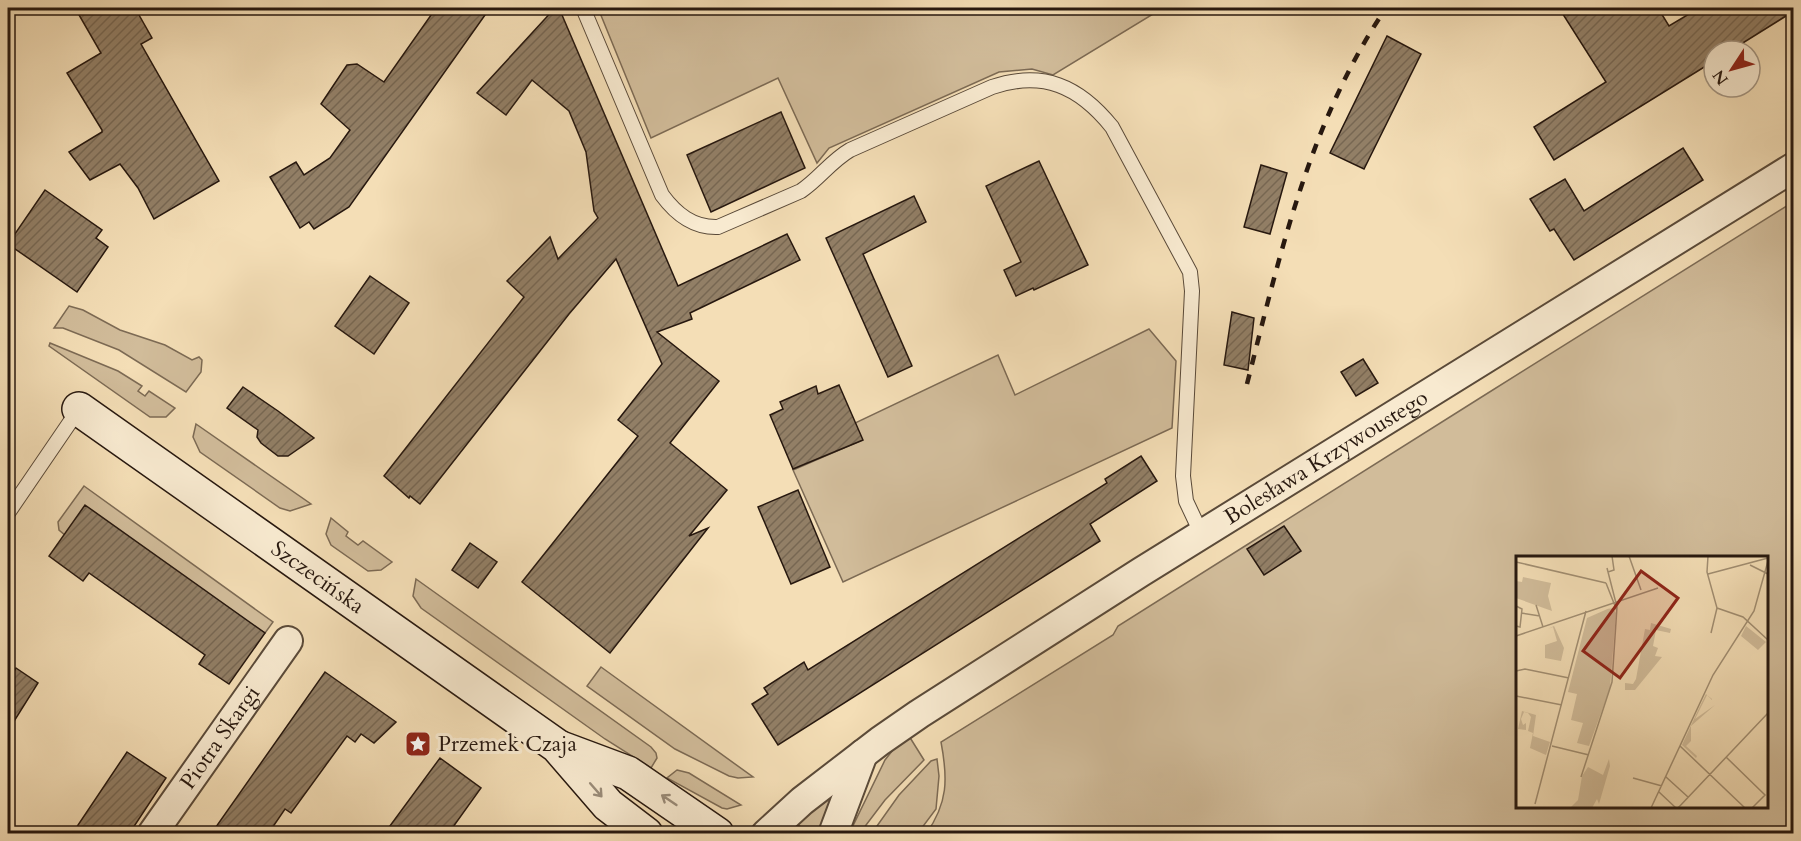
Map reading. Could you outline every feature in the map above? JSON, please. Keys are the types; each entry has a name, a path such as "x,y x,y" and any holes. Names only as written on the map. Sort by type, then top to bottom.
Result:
{"street":[{"name":"Bolesława Krzywoustego","path":"766,834 796,806 919,714 1794,167"},
{"name":"Szczecińska","path":"79,409 557,746 608,805 637,830"},
{"name":"Piotra Skargi","path":"152,834 288,641"},
{"name":"Szczecińska","path":"557,746 628,773 717,834"},
{"path":"833,834 863,754"}],"lane":[{"path":"584,8 662,195 681,217 709,228 718,227 801,191 850,150 992,87 1007,82 1041,80 1064,86 1082,96 1112,127 1190,272 1192,298 1183,476 1186,501 1202,535"},
{"path":"8,513 79,409"}],"shaded area":[{"path":"598,8 1163,8 1053,75 1032,69 999,72 829,148 817,163 778,78 651,138"},
{"path":"1793,202 1793,833 926,834 939,812 944,790 945,768 941,742 1113,635 1118,626"},
{"path":"69,306 83,310 120,330 165,345 192,360 199,357 202,360 201,372 186,392 119,350 63,328 54,328"},
{"path":"1149,329 1176,361 1172,428 843,582 793,470 862,440 855,423 998,355 1015,395"},
{"path":"50,343 118,371 142,386 138,391 145,396 149,391 175,408 166,417 150,417 49,346"},
{"path":"196,424 311,504 290,511 280,508 200,452 193,437"},
{"path":"84,486 273,622 265,633 65,535 59,530 58,522"},
{"path":"331,518 348,532 346,536 358,545 363,541 392,562 381,570 368,571 331,545 326,534"},
{"path":"416,579 651,747 657,758 651,768 605,739 421,608 413,596"},
{"path":"601,667 753,777 729,776 675,749 587,686"},
{"path":"909,736 924,760 885,800 860,833 849,834 885,760 896,746"},
{"path":"937,759 939,776 936,809 918,833 872,833 899,795 931,761"},
{"path":"677,770 689,773 741,805 722,808 667,778"},
{"path":"833,790 830,812 816,833 809,833 796,823"}],"building":[{"path":"75,8 135,8 152,38 141,44 219,181 154,219 138,188 120,164 90,180 69,152 102,132 67,73 101,53"},
{"path":"436,8 490,8 349,207 314,229 309,222 300,228 270,177 296,162 304,175 330,158 350,130 321,104 347,65 357,64 384,82"},
{"path":"555,8 559,8 678,286 787,234 800,260 690,313 692,319 657,332 719,381 670,443 727,490 689,536 708,528 610,653 522,582 638,436 618,420 662,364 616,259 569,314 420,504 410,496 409,498 384,476 524,297 507,281 550,237 558,259 598,218 594,211 586,152 569,111 532,80 506,115 477,93"},
{"path":"1559,8 1658,8 1669,26 1699,8 1794,8 1794,11 1749,39 1702,39 1702,68 1554,160 1534,127 1606,82"},
{"path":"1387,36 1421,54 1364,169 1330,153"},
{"path":"781,112 805,168 711,212 687,155"},
{"path":"1683,148 1703,180 1574,260 1554,229 1550,231 1530,199 1565,179 1584,211"},
{"path":"1039,161 1088,265 1016,296 1004,270 1021,262 986,186"},
{"path":"1261,165 1287,173 1270,234 1244,227"},
{"path":"45,190 102,230 96,238 108,247 77,292 8,244"},
{"path":"914,196 926,222 863,254 912,366 888,377 826,238"},
{"path":"370,276 409,303 374,354 335,326"},
{"path":"1232,312 1254,318 1248,370 1224,365"},
{"path":"1363,359 1378,383 1356,396 1341,372"},
{"path":"839,385 863,440 793,469 770,415 783,409 780,402 816,386 818,394"},
{"path":"243,387 314,438 288,456 278,456 261,443 257,437 258,430 227,408"},
{"path":"1141,456 1157,481 1090,524 1100,541 778,745 752,704 768,694 764,688 804,662 808,670 1107,483 1105,479"},
{"path":"798,490 830,567 791,584 758,507"},
{"path":"85,505 265,633 229,684 199,664 205,655 89,573 83,581 49,556"},
{"path":"1284,526 1301,551 1264,575 1247,549"},
{"path":"470,543 497,562 478,588 452,570"},
{"path":"16,668 38,683 8,731 8,683"},
{"path":"325,672 396,722 374,743 361,734 355,742 347,736 291,813 285,809 268,834 211,834"},
{"path":"127,752 166,778 129,834 72,834"},
{"path":"440,758 481,788 448,834 384,834"}],"railway":[{"path":"1247,384 1285,237 1317,142 1360,51 1386,8"}],"place":[{"name":"Przemek Czaja","path":"418,744"}]}
